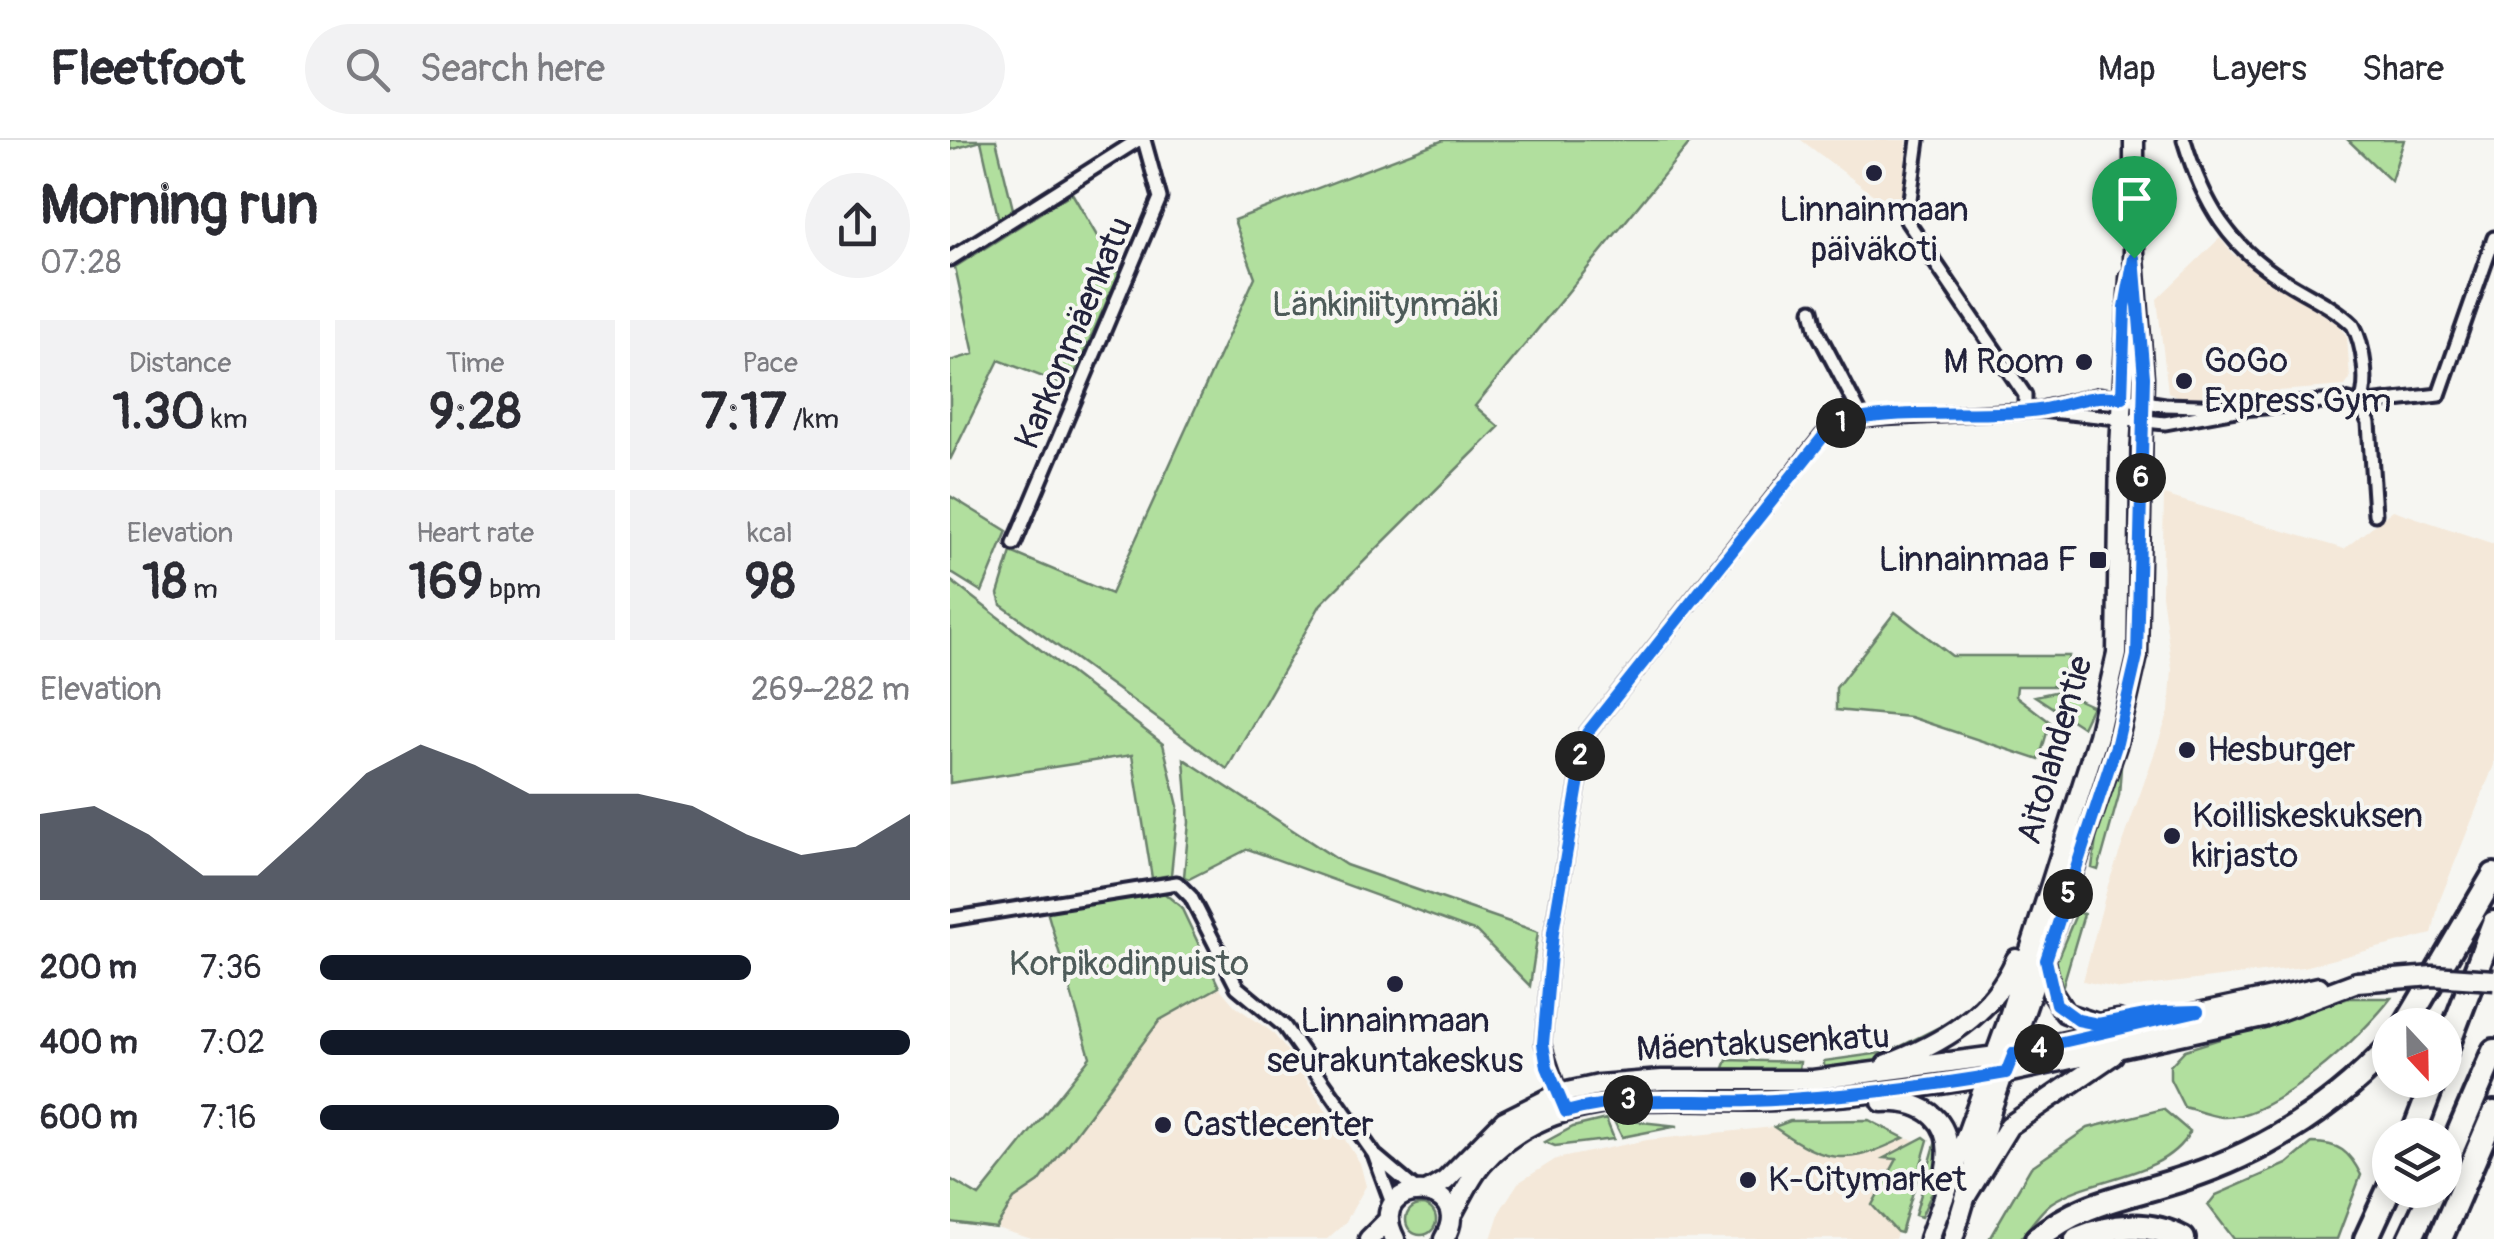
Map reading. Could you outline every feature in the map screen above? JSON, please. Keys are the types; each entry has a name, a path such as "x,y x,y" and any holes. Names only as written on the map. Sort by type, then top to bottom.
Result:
{"highway":[{"path":"2416,1008 2494,875"},
{"path":"2462,1008 2494,923"},
{"path":"2462,1126 2494,1051"},
{"path":"2038,1239 2052,1226 2097,1204 2183,1179 2255,1151 2335,1099 2372,1063"},
{"path":"2440,1239 2494,1113"},
{"path":"2366,1239 2380,1208"},
{"path":"2410,1239 2425,1208"},
{"path":"2077,1239 2123,1226 2164,1230 2184,1239"}],"main road":[{"name":"Aitolahdentie","path":"1929,1239 1996,1069 2014,1053 2117,743 2134,670 2143,402 2134,258 2134,140"},
{"name":"Aitolahdentie","path":"1953,1239 1996,1069 2040,914 2098,736 2118,654 2125,307 2134,258"},
{"path":"1813,1080 1909,1056 1985,1009 1999,995 2040,914"},
{"path":"2046,960 2056,1004 2078,1020 2098,1024 2162,1012 2198,1011"},
{"path":"2014,1053 2198,1011 2348,984 2416,976 2494,980"},
{"path":"1996,1069 2263,1017 2348,984"},
{"path":"1966,1196 2009,1126 2129,1046"},
{"name":"Mäentakusenkatu","path":"1444,1239 1451,1216 1480,1166 1501,1144 1562,1103 1599,1084 1813,1080 1996,1069"},
{"name":"Mäentakusenkatu","path":"1391,1213 1422,1190 1445,1182 1504,1121 1562,1103 1826,1097 1996,1069"},
{"path":"1826,1097 1904,1101 1941,1120 1948,1154 1940,1206"},
{"path":"1422,1190 1443,1200 1451,1216"},
{"path":"1369,1239 1391,1213"},
{"path":"1391,1213 1395,1239"}],"street":[{"path":"950,259 1141,140"},
{"name":"Karkonmäenkatu","path":"1014,544 1160,198 1141,140"},
{"path":"1918,140 1907,221 2025,396 2025,410"},
{"path":"2184,140 2211,212 2231,240 2266,270 2352,325 2361,354 2364,397 2360,404"},
{"path":"2041,410 2070,399 2122,398 2242,408 2345,400 2360,404 2439,395 2494,238"},
{"path":"2481,275 2494,279"},
{"path":"1812,310 1817,331 1863,419"},
{"path":"2360,404 2369,423 2376,514"},
{"path":"1562,1103 1543,1044 1553,932 1587,733 1822,436 1842,422 1863,419 2041,410 2143,422 2209,417 2242,408"},
{"path":"950,919 1177,883 1192,897 1237,987 1289,1032 1374,1154 1422,1190"},
{"path":"1374,1154 1391,1213"}],"shaded area":[{"name":"Linnainmaan päiväkoti","path":"1801,140 1907,140 1901,208 1888,206"},
{"path":"2220,238 2233,254 2339,325 2347,337 2350,379 2345,386 2182,398 2168,392 2157,299"},
{"path":"2164,495 2344,549 2393,510 2494,544 2494,765 2439,902 2432,934 2303,967 2120,989 2083,981 2108,885 2169,712 2172,669 2162,595"},
{"path":"1219,987 1235,1006 1272,1032 1289,1053 1360,1163 1366,1186 1345,1223 1327,1239 1032,1239 996,1228 1014,1199 1039,1182 1160,1020"},
{"path":"1802,1124 1915,1140 1923,1152 1895,1239 1491,1239 1500,1211 1518,1183 1556,1159 1647,1140"}],"green space":[{"path":"950,140 996,140 1014,213 999,221 981,141 950,150"},
{"name":"Länkiniitynmäki","path":"1444,140 1692,140 1475,406 1499,427 1321,604 1227,769 1001,605 998,594 1011,552 1111,594 1255,277 1234,220"},
{"path":"2348,140 2404,140 2391,181"},
{"path":"1072,193 1119,274 1069,387 999,360 950,460 950,361 974,354 955,267"},
{"path":"950,496 1007,531 982,592 950,572"},
{"name":"Korpikodinpuisto","path":"950,580 1163,744 1178,806 1171,875 1152,878 1132,755 950,783"},
{"path":"1895,612 1952,656 2069,656 2060,686 2017,686 2016,696 2050,722 2039,760 1910,717 1836,710 1836,688"},
{"path":"2059,691 2092,706 2082,727 2035,696"},
{"path":"2122,753 2119,795 2098,870 2092,868 2097,832"},
{"path":"1184,759 1346,865 1538,932 1530,986 1477,932 1248,849 1189,879 1184,877 1189,822"},
{"name":"Korpikodinpuisto","path":"1164,893 1181,907 1219,987 1160,1020 1039,1182 1014,1199 996,1228 950,1222 950,1179 979,1196 1090,1057 1047,911"},
{"path":"2077,912 2084,914 2060,995 2056,962"},
{"path":"2349,998 2391,998 2382,1008 2372,1008 2372,1019 2315,1073 2266,1105 2243,1114 2222,1117 2184,1107 2170,1079 2170,1066 2185,1050"},
{"path":"1943,1025 1949,1027 1879,1063 1824,1068 1824,1061 1889,1052"},
{"path":"1727,1060 1800,1062 1799,1070 1724,1068"},
{"path":"2163,1109 2190,1132 2178,1148 2145,1168 2051,1203 2020,1239 1989,1239 2031,1167 2088,1128"},
{"path":"1606,1119 1614,1139 1555,1146 1545,1142 1573,1127"},
{"path":"1613,1119 1678,1126 1622,1137"},
{"path":"1869,1120 1904,1138 1867,1153 1838,1157 1809,1148 1774,1127 1790,1121"},
{"path":"1938,1134 1940,1175 1921,1217 1915,1215"},
{"path":"1924,1137 1928,1140 1901,1233 1897,1232 1872,1205 1897,1159 1884,1158"},
{"path":"2312,1143 2342,1150 2361,1175 2337,1239 2234,1239 2208,1205 2216,1195 2287,1164"},
{"path":"1421,1205 1432,1209 1436,1220 1432,1231 1421,1235 1410,1231 1406,1220 1410,1209"}],"place":[{"name":"Linnainmaan päiväkoti","path":"1874,173"},
{"name":"M Room","path":"2084,362"},
{"name":"GoGo Express Gym","path":"2184,381"},
{"name":"Linnainmaa F","path":"2098,560"},
{"name":"Hesburger","path":"2187,750"},
{"name":"Koilliskeskuksen kirjasto","path":"2172,836"},
{"name":"Linnainmaan seurakuntakeskus","path":"1395,984"},
{"name":"Castlecenter","path":"1163,1125"},
{"name":"K-Citymarket","path":"1748,1180"}],"route":[{"path":"2134,258 2144,377 2137,656 2117,743 2046,960 2056,1004 2078,1020 2098,1024 2162,1012 2198,1011 2014,1053 2006,1073 1951,1083 1806,1099 1603,1102 1566,1112 1547,1067 1543,1044 1553,932 1580,752 1587,733 1830,428 1863,419 2041,410 2070,399 2099,395 2122,398 2125,307 2134,258"}]}
